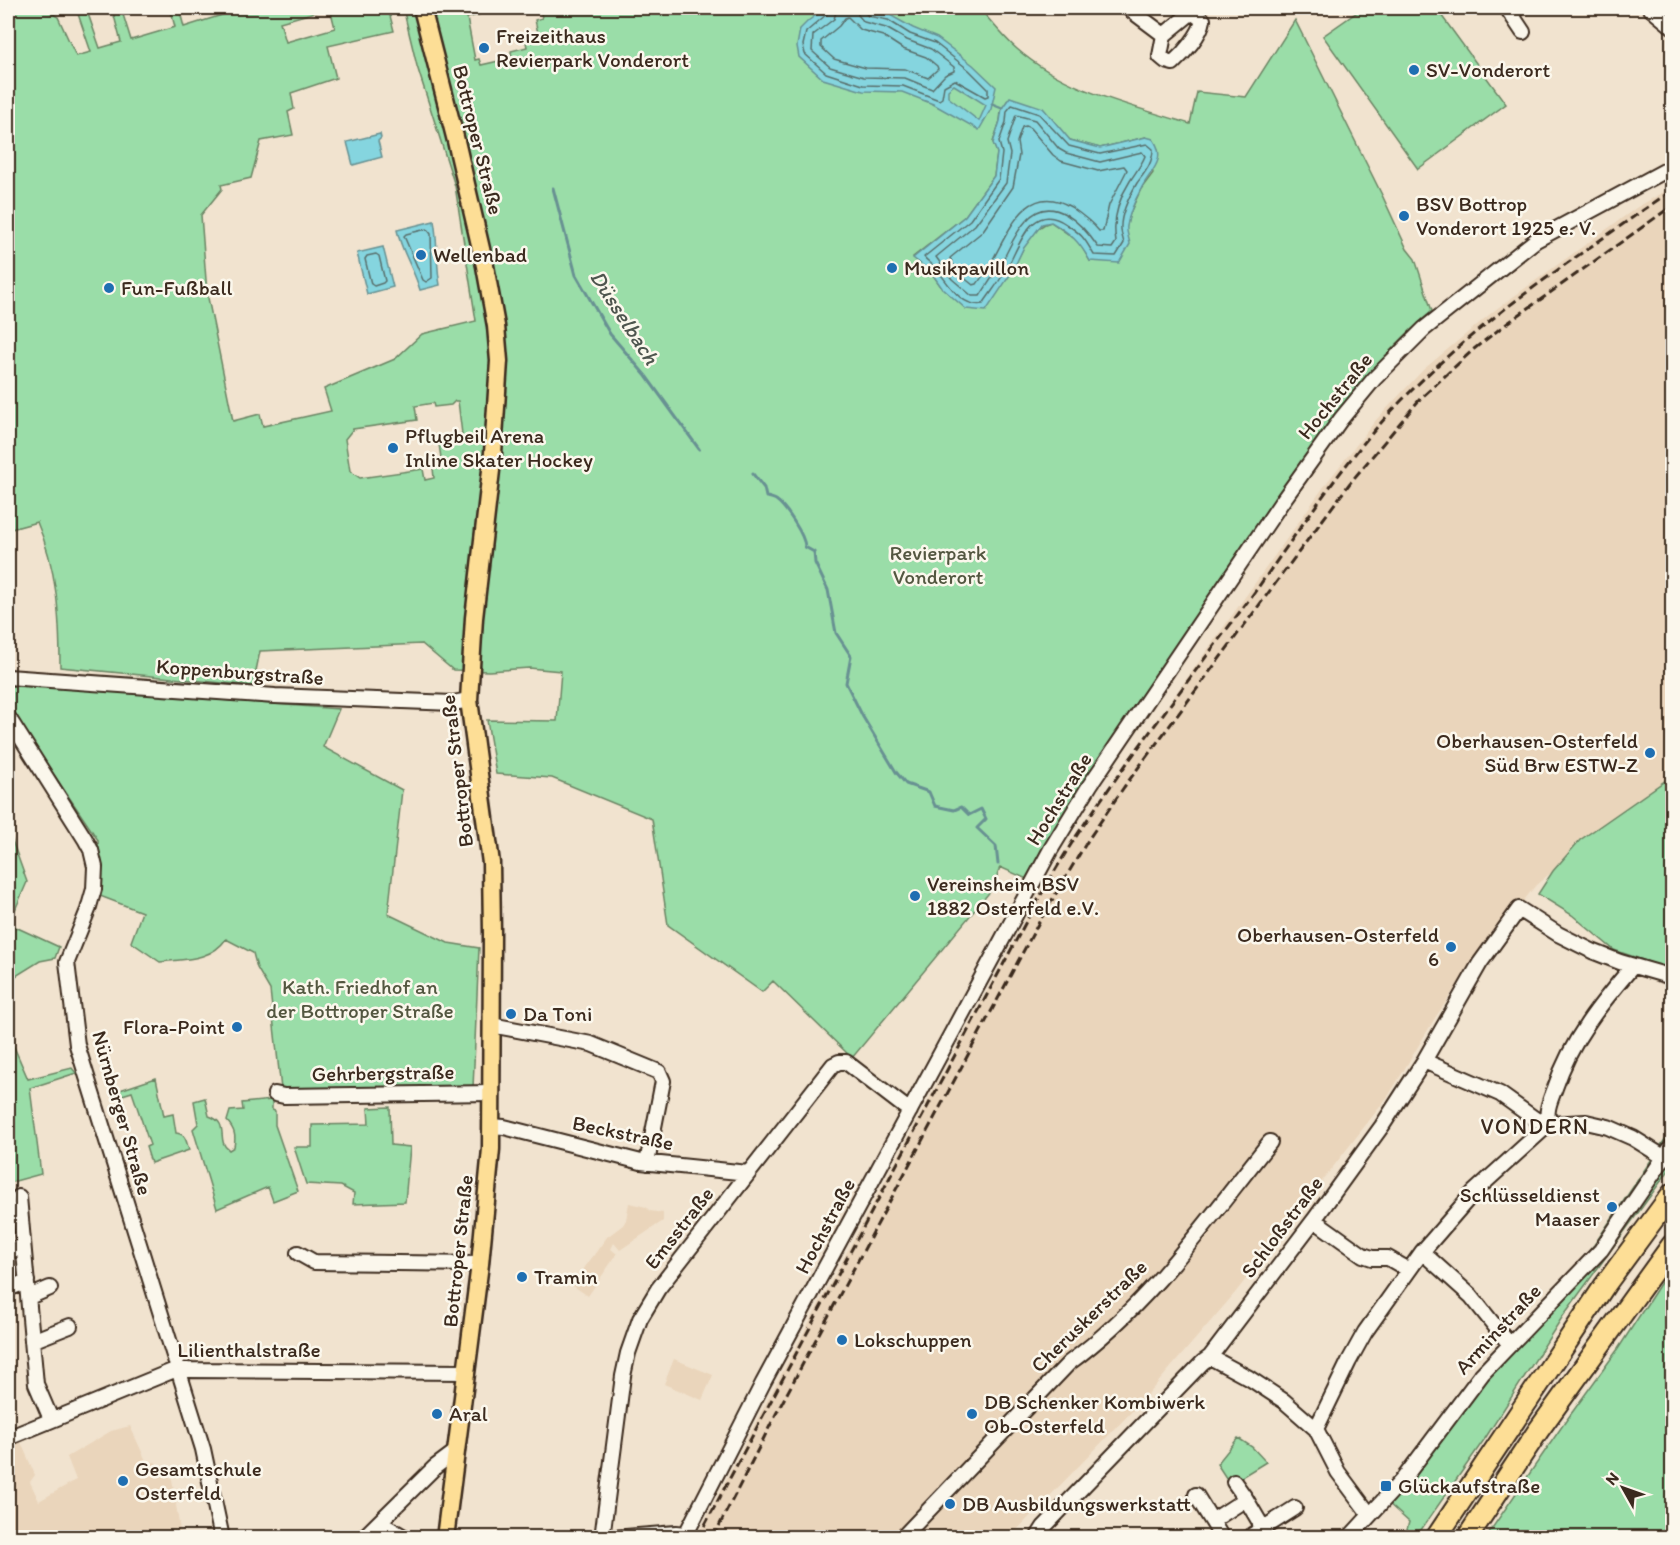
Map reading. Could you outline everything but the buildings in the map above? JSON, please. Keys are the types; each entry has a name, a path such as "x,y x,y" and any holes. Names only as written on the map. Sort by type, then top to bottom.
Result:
{"highway":[{"path":"1436,1538 1605,1286 1672,1194"},
{"path":"1467,1538 1538,1431 1672,1245"}],"main road":[{"name":"Bottroper Straße","path":"422,8 464,176 489,286 499,346 496,419 474,618 469,700 491,863 489,1176 446,1538"}],"street":[{"path":"1128,8 1164,35"},
{"path":"1508,8 1523,32"},
{"path":"1650,8 1672,26"},
{"name":"Hochstraße","path":"685,1536 763,1383 1032,882 1090,785 1316,452 1374,379 1410,341 1437,319 1536,240 1648,182 1672,167"},
{"name":"Koppenburgstraße","path":"8,677 322,699 453,703 469,700"},
{"name":"Nürnberger Straße","path":"8,717 91,850 95,867 93,897 67,962 77,1046 207,1465 222,1538"},
{"name":"Schloßstraße","path":"1038,1538 1051,1520 1210,1357 1382,1126 1424,1061 1480,963 1519,909 1576,944 1633,966"},
{"path":"1549,1124 1547,1111 1558,1078 1573,1045 1592,1016 1633,966 1672,977"},
{"path":"491,1025 591,1044 659,1072 663,1081 647,1163"},
{"path":"1424,1061 1500,1094 1535,1119 1549,1124 1586,1122 1608,1127 1669,1152"},
{"name":"Emsstraße","path":"602,1538 623,1376 635,1333 658,1289 836,1063 846,1062 910,1111"},
{"name":"Gehrbergstraße","path":"275,1094 284,1096 491,1093"},
{"path":"1316,1429 1357,1346 1408,1270 1474,1192 1549,1124"},
{"name":"Beckstraße","path":"491,1126 647,1163 748,1173"},
{"name":"Cheruskerstraße","path":"902,1538 1069,1363 1100,1340 1147,1292 1270,1142"},
{"name":"Arminstraße","path":"1349,1538 1415,1465 1482,1374 1601,1250 1669,1152"},
{"path":"19,1197 36,1384 51,1419"},
{"path":"1314,1220 1363,1255 1372,1258 1388,1258 1408,1270"},
{"path":"8,1252 23,1245"},
{"path":"1422,1252 1471,1296 1510,1345"},
{"path":"298,1253 314,1262 480,1264"},
{"path":"8,1289 27,1281"},
{"path":"29,1297 50,1288"},
{"path":"32,1341 70,1326"},
{"path":"1210,1357 1249,1378 1284,1401 1316,1429 1338,1472 1370,1515"},
{"name":"Lilienthalstraße","path":"8,1437 177,1369 467,1371"},
{"path":"363,1538 435,1467 455,1452"},
{"path":"1234,1482 1263,1528"},
{"path":"1196,1495 1222,1538"},
{"path":"1212,1521 1246,1499"},
{"path":"1248,1538 1295,1508"},
{"path":"380,1522 406,1538"},
{"path":"613,1538 676,1533 685,1536"}],"shaded area":[{"path":"1672,187 1672,776 1580,840 1553,871 1536,885 1458,984 1389,1095 1235,1293 1142,1401 1010,1537 696,1538 759,1416 1033,906 1073,838 1328,481 1376,420 1424,369 1495,310 1636,208"},
{"path":"629,1203 663,1213 663,1221 620,1250 614,1243 611,1249 617,1254 588,1296 572,1285 607,1237 623,1225"},
{"path":"674,1359 713,1375 702,1400 664,1384"},
{"name":"Gesamtschule Osterfeld","path":"130,1426 147,1463 155,1462 172,1479 181,1537 8,1538 8,1445 20,1440 35,1475 30,1482 39,1501 76,1480 67,1457 111,1431"}],"green space":[{"name":"Revierpark Vonderort","path":"8,8 44,8 58,17 76,56 91,52 76,8 86,8 100,48 121,42 112,8 121,8 131,40 175,27 170,8 179,8 184,27 244,8 330,8 388,8 394,31 328,46 336,78 291,93 294,109 288,112 293,135 261,141 251,178 221,185 222,189 201,215 207,293 233,421 260,414 263,426 331,411 324,389 395,359 422,334 476,321 455,186 417,66 403,8 492,8 484,9 485,13 467,18 475,60 479,59 481,65 512,58 511,51 527,47 525,37 538,33 535,20 542,18 540,8 979,8 1017,49 1056,76 1099,95 1190,124 1197,92 1246,97 1295,20 1407,249 1415,259 1432,311 1401,339 1373,370 1320,436 1029,880 1000,867 993,888 852,1058 773,981 762,992 668,925 652,819 552,778 496,774 487,720 557,721 561,671 529,668 489,671 453,670 422,644 260,651 253,686 60,667 56,593 44,539 37,522 8,530","holes":["330,8 335,28 286,42 280,22","1007,101 1070,140 1100,148 1146,137 1153,173 1141,189 1126,228 1090,261 1079,242 1051,222 1037,229 1032,235 1012,272 942,288 931,272 913,257 965,216 994,176 997,153 993,142 1001,111","458,401 462,434 438,437 441,458 433,468 434,478 425,480 423,469 360,478 350,471 345,439 353,429 417,420 415,406 433,403 434,407 451,405"]},
{"name":"SV-Vonderort","path":"1363,8 1436,8 1506,104 1418,169 1323,36"},
{"name":"Kath. Friedhof an der Bottroper Straße","path":"8,686 339,709 323,747 402,790 388,914 448,943 479,948 473,1088 281,1089 270,990 257,968 253,953 226,939 220,946 205,955 160,962 131,942 142,912 100,896 98,840 11,711"},
{"path":"1672,776 1672,970 1614,950 1572,915 1538,894 1553,871 1580,840"},
{"path":"8,833 27,882 9,924 59,947 55,958 40,961 8,981"},
{"path":"8,1033 28,1079 72,1068 76,1073 30,1088 41,1174 8,1183"},
{"path":"156,1078 164,1116 173,1114 176,1133 184,1136 189,1150 151,1163 146,1147 150,1145 132,1092 119,1096 117,1091"},
{"path":"205,1098 209,1116 219,1123 223,1142 229,1150 234,1147 235,1140 233,1130 227,1121 230,1111 243,1110 242,1103 272,1100 275,1125 298,1191 273,1201 268,1187 217,1209 193,1129 198,1124 194,1101"},
{"path":"390,1107 391,1145 410,1147 405,1202 353,1204 354,1193 341,1186 306,1184 294,1147 312,1147 312,1125 369,1124 368,1108"},
{"path":"1672,1129 1672,1166 1563,1316 1486,1437 1416,1537 1405,1537 1409,1522 1387,1502 1408,1482 1553,1292 1594,1245"},
{"path":"1672,1268 1672,1537 1486,1537 1618,1349"},
{"path":"1238,1438 1252,1447 1266,1462 1230,1484 1217,1464"}],"water":[{"path":"858,8 890,15 937,38 973,65 996,87 991,109 979,130 933,104 902,92 863,91 823,79 799,57 797,46 800,29 823,10","holes":["954,85 986,105 979,121 948,97 948,90"]},
{"path":"1010,97 1043,108 1070,140 1100,148 1146,137 1153,139 1159,153 1158,159 1132,207 1127,228 1130,244 1119,263 1090,261 1069,234 1051,222 1042,224 1023,249 1012,272 986,311 966,309 942,288 931,272 913,258 965,216 994,176 997,153 993,143 1002,108"},
{"path":"380,134 381,138 378,141 382,157 353,165 347,142"},
{"name":"Wellenbad","path":"434,221 440,285 420,290 397,230"},
{"path":"383,247 393,287 367,294 357,253"}],"waterway":[{"path":"992,104 1002,108"},
{"name":"Düsselbach","path":"553,188 576,275 610,334 646,376 699,449"},
{"name":"Düsselbach","path":"753,474 764,488 766,497 776,500 790,515 802,536 805,547 814,552 815,563 828,590 836,633 851,656 846,683 863,717 896,772 906,784 929,792 935,806 954,810 961,807 969,815 981,809 986,819 977,828 996,846 998,864"},
{"path":"1669,791 1672,794"}],"railway":[{"path":"698,1538 1029,916 1072,842 1121,771 1254,593 1328,489 1389,414 1441,363 1504,310 1672,190"},
{"path":"713,1538 776,1414 1039,922 1088,840 1124,787 1350,483 1420,399 1474,349 1502,327 1672,206"}],"place":[{"name":"Freizeithaus Revierpark Vonderort","path":"484,48"},
{"name":"SV-Vonderort","path":"1414,70"},
{"name":"BSV Bottrop Vonderort 1925 e. V.","path":"1404,216"},
{"name":"Wellenbad","path":"421,255"},
{"name":"Musikpavillon","path":"892,268"},
{"name":"Fun-Fußball","path":"109,288"},
{"name":"Pflugbeil Arena Inline Skater Hockey","path":"393,448"},
{"name":"Oberhausen-Osterfeld Süd Brw ESTW-Z","path":"1650,753"},
{"name":"Vereinsheim BSV 1882 Osterfeld e.V.","path":"915,896"},
{"name":"Oberhausen-Osterfeld 6","path":"1451,947"},
{"name":"Da Toni","path":"511,1014"},
{"name":"Flora-Point","path":"237,1027"},
{"name":"Schlüsseldienst Maaser","path":"1612,1207"},
{"name":"Tramin","path":"522,1277"},
{"name":"Lokschuppen","path":"842,1340"},
{"name":"Aral","path":"437,1414"},
{"name":"DB Schenker Kombiwerk Ob-Osterfeld","path":"972,1414"},
{"name":"Gesamtschule Osterfeld","path":"123,1481"},
{"name":"Glückaufstraße","path":"1386,1486"},
{"name":"DB Ausbildungswerkstatt","path":"950,1504"}],"district":[{"name":"VONDERN","path":"1535,1126"}]}
